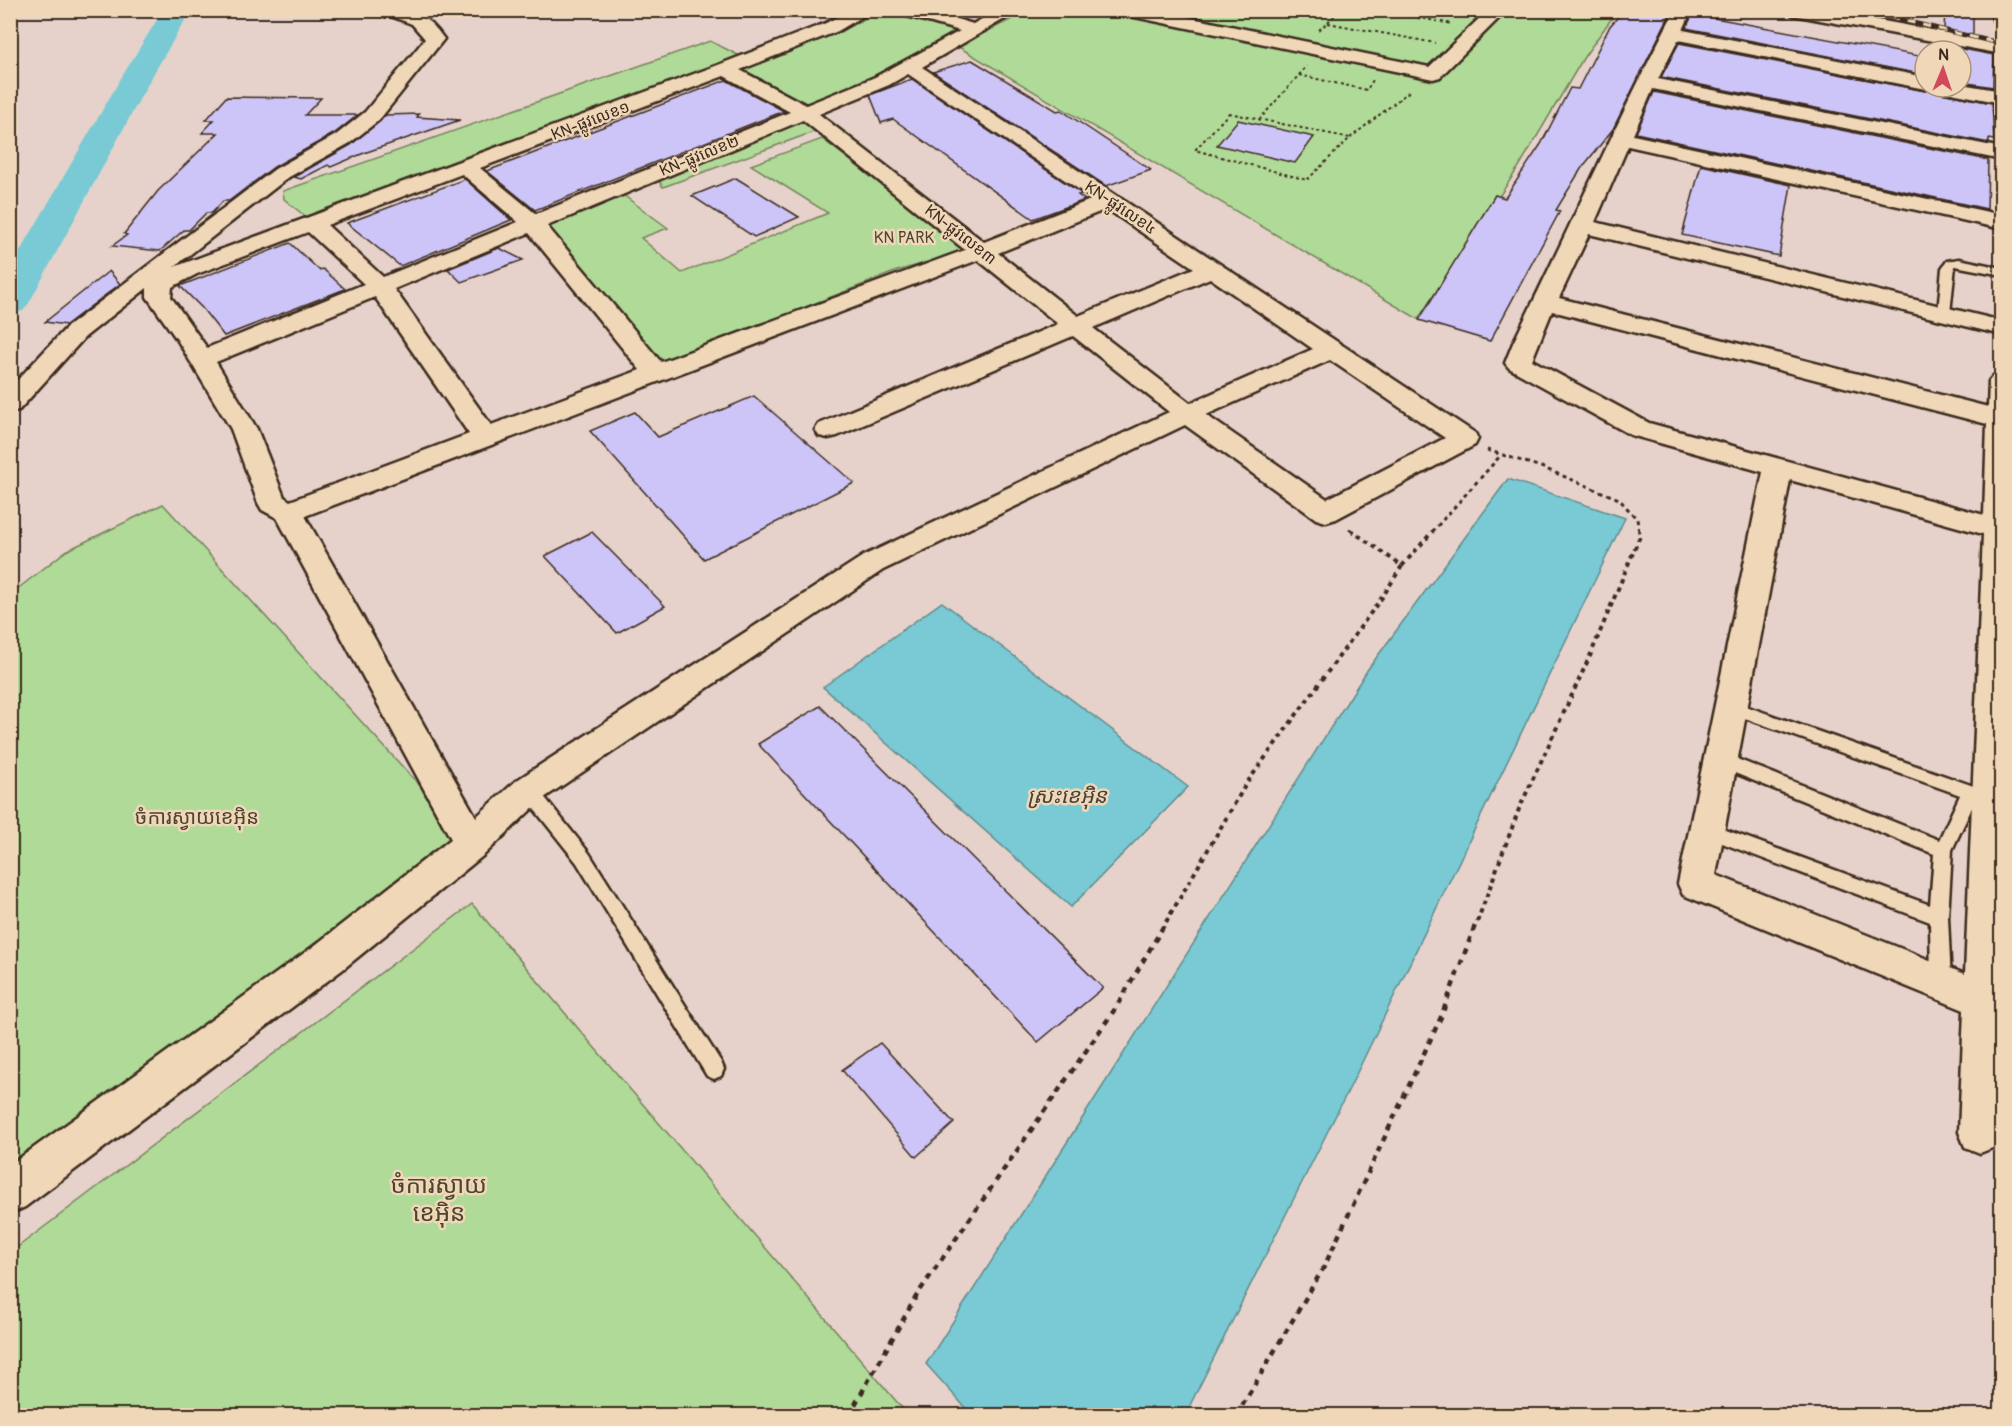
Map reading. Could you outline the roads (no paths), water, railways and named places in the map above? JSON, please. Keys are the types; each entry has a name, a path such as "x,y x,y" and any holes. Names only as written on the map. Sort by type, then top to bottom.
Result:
{"street":[{"path":"10,404 76,332 282,172 343,139 372,116 435,39 418,20 391,10"},
{"name":"KN-ផ្លូវលេខ១","path":"201,359 159,297 158,290 163,282 189,269 725,69 832,27 865,10"},
{"path":"906,10 974,30"},
{"name":"KN-ផ្លូវលេខ២","path":"201,359 882,81 1012,10"},
{"path":"1125,10 1434,73 1499,10"},
{"path":"1684,10 1647,82 1582,226 1544,302 1518,363 1640,429 1999,529"},
{"path":"1793,10 2001,49"},
{"path":"1999,10 2001,24"},
{"path":"1671,33 1913,81"},
{"name":"KN-ផ្លូវលេខ៤","path":"910,67 1465,439 1326,513"},
{"name":"KN-ផ្លូវលេខ៣","path":"725,69 805,112 1187,414 1326,513"},
{"path":"1647,82 2001,154"},
{"path":"1973,92 2001,98"},
{"path":"1622,139 2001,222"},
{"path":"466,167 532,222 656,373"},
{"path":"288,512 982,251 1110,200"},
{"path":"311,223 380,286 485,437"},
{"path":"1582,226 2001,328"},
{"path":"828,430 1212,269"},
{"path":"1544,302 2001,419"},
{"path":"10,1192 328,958 472,843 529,789 873,563 1187,414 1331,350"},
{"path":"201,359 244,429 272,502 288,512 472,843"},
{"path":"1980,1132 1984,1000 1980,795 1999,529 2001,381"},
{"path":"1778,468 1696,884 1984,1000"}],"lane":[{"path":"1944,314 1948,268 1951,263 1959,262 2001,272"},
{"path":"1731,707 1980,795 1944,850 1939,917 1941,983"},
{"path":"1721,760 1944,850"},
{"path":"529,789 583,858 714,1069"},
{"path":"1707,830 1939,917"}],"water":[{"path":"1508,479 1625,518 1352,1083 1185,1415 972,1415 926,1364 1368,669"},
{"name":"ស្រះខេអ៊ិន","path":"942,602 1188,787 1071,907 823,687"}],"waterway":[{"path":"10,303 136,78 177,10"}],"railway":[{"path":"1860,10 2002,44"}],"park label":[{"name":"KN PARK","path":"904,237"},
{"name":"ចំការស្វាយខេអ៊ិន","path":"197,817"},
{"name":"ចំការស្វាយ ខេអ៊ិន","path":"439,1199"}]}
